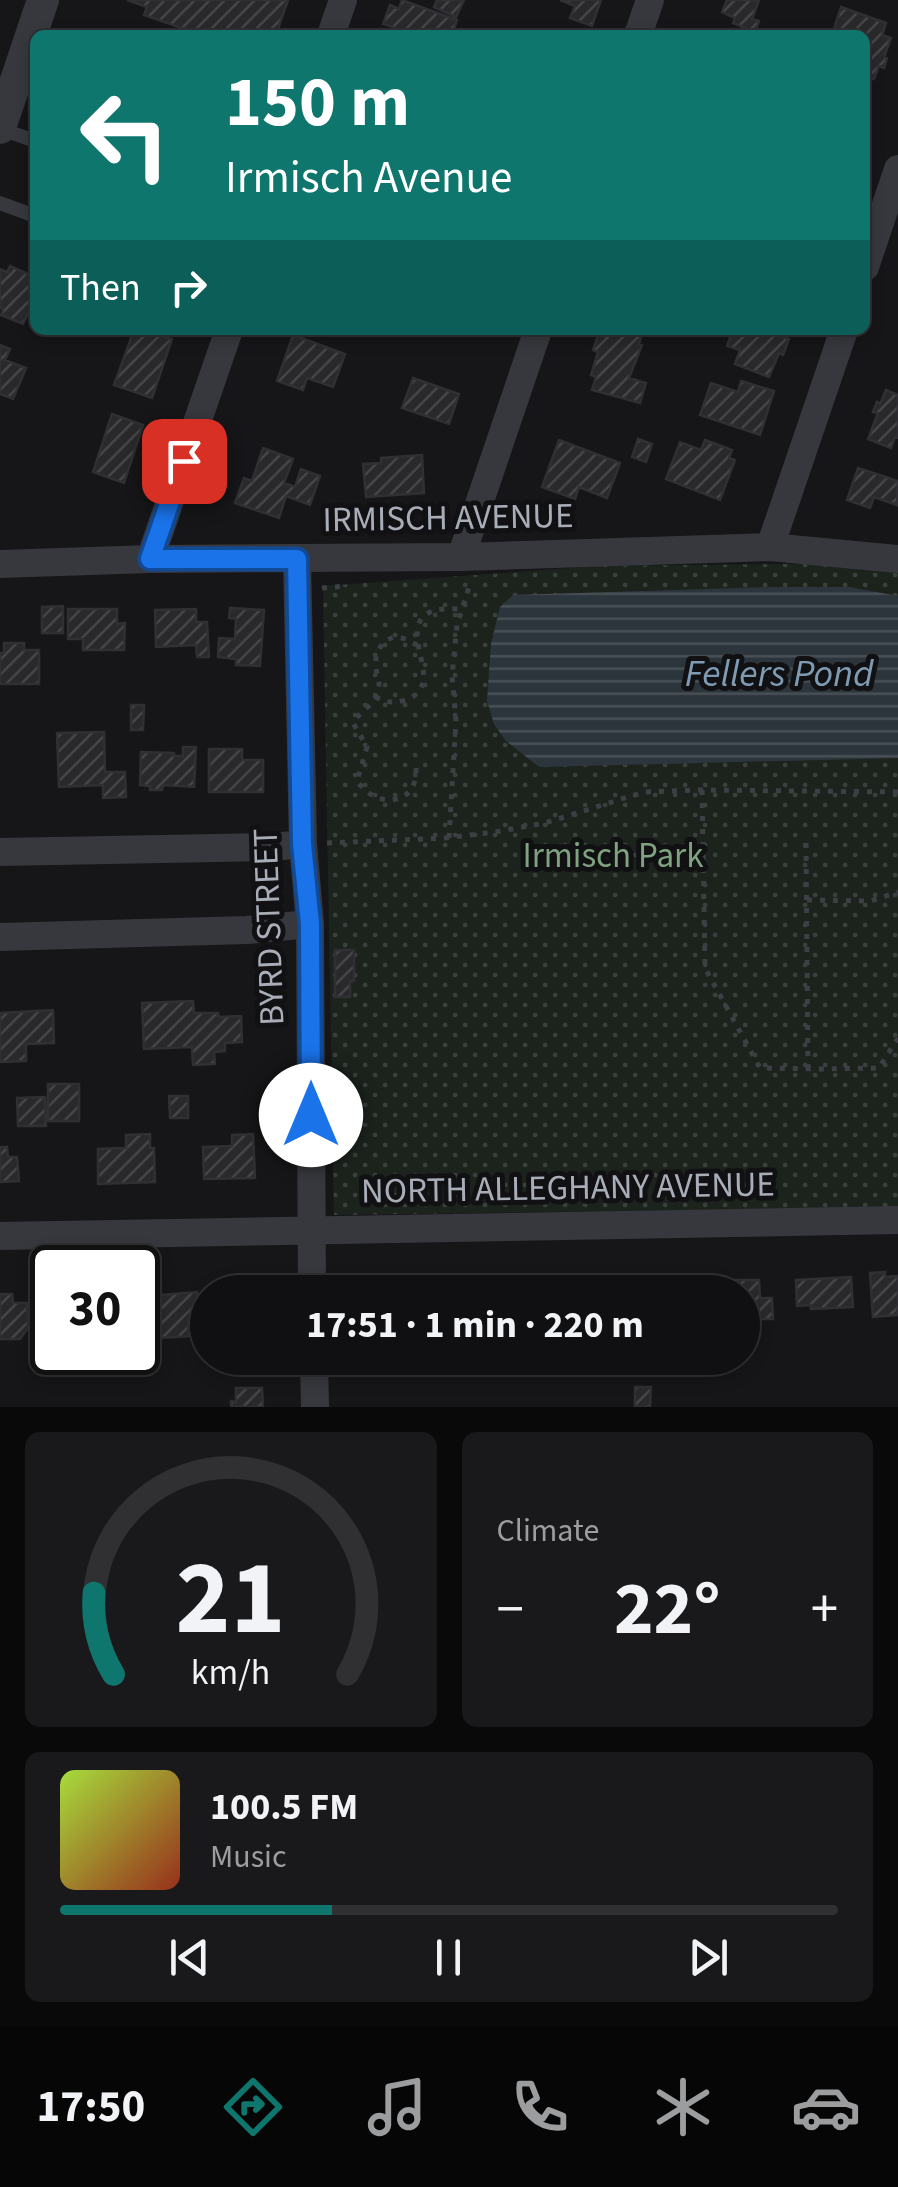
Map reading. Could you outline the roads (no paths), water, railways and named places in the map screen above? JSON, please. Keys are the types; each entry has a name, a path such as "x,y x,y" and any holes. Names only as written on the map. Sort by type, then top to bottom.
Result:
{"street":[{"path":"33,30 43,0"},
{"path":"332,30 343,0"},
{"path":"640,30 650,0"},
{"path":"0,128 30,39"},
{"path":"870,251 898,169"},
{"path":"150,559 227,335"},
{"path":"466,568 536,335"},
{"path":"770,547 842,335"},
{"name":"IRMISCH AVENUE","path":"0,564 297,559 466,568 770,547 898,559"},
{"name":"BYRD STREET","path":"297,559 302,844 310,924 312,1275"},
{"path":"0,852 302,844"},
{"path":"0,937 247,930 310,924"},
{"name":"NORTH ALLEGHANY AVENUE","path":"0,1236 898,1220"},
{"path":"314,1375 315,1407"}],"lane":[{"path":"0,128 30,139"},
{"path":"0,203 30,214"}],"water":[{"name":"Fellers Pond","path":"849,587 898,596 898,758 539,767 505,740 494,724 487,701 491,644 500,607 513,595"}],"park label":[{"name":"Irmisch Park","path":"613,856"}]}
